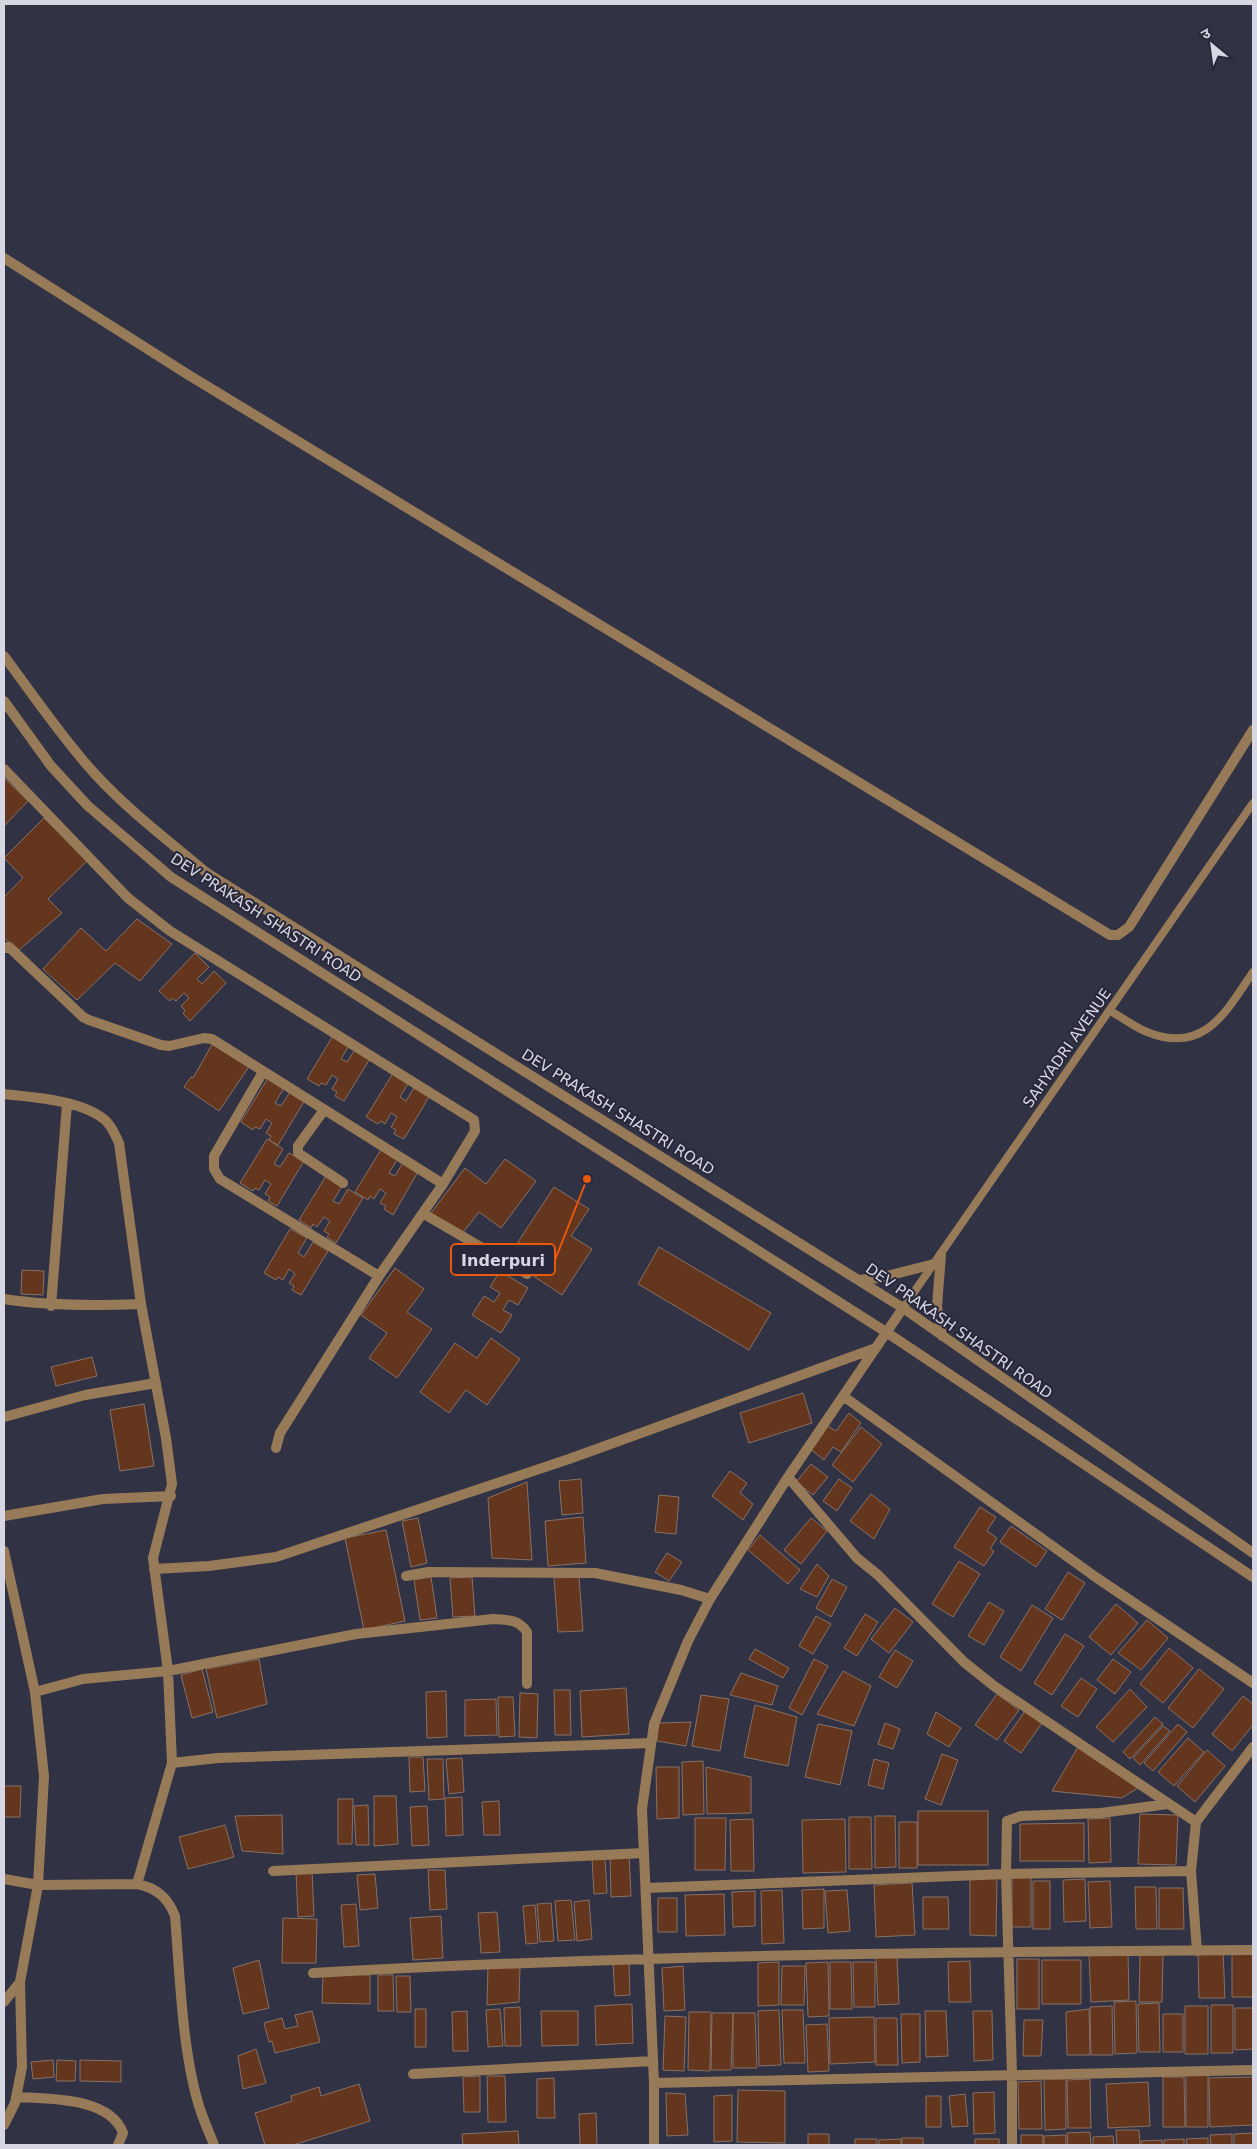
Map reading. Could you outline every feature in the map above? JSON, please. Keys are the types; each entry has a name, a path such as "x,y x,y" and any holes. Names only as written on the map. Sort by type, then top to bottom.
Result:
{"street":[{"path":"4,258 186,374 1110,935 1118,935 1129,927 1253,730"},
{"name":"DEV PRAKASH SHASTRI ROAD","path":"4,656 68,742 96,774 126,806 207,873 903,1308 1253,1553"},
{"name":"DEV PRAKASH SHASTRI ROAD","path":"4,701 51,766 88,806 171,877 886,1332 1253,1577"},
{"path":"4,769 128,898 147,914 179,936 474,1120 475,1131 424,1214 379,1276 280,1433 276,1448"},
{"path":"4,948 9,947 82,1017 161,1045 170,1046 204,1038 212,1039 443,1184"},
{"path":"263,1072 214,1156 213,1164 217,1174 220,1179 379,1276"},
{"path":"4,1094 67,1104 96,1114 106,1121 119,1143 141,1304 169,1457 172,1484 171,1496 155,1545 154,1568 168,1671 172,1763 138,1884"},
{"path":"51,1306 67,1104"},
{"path":"324,1110 298,1146 298,1153 343,1183"},
{"path":"424,1214 527,1274"},
{"path":"941,1255 937,1306 942,1336"},
{"path":"858,1280 879,1278 934,1264"},
{"path":"4,1299 51,1306 85,1307 141,1304"},
{"path":"654,2145 654,2083 648,1959 647,1888 642,1809 650,1743 660,1706 688,1641 710,1599 788,1477 903,1308"},
{"path":"154,1568 209,1566 276,1557 570,1459 876,1348"},
{"path":"4,1417 86,1395 156,1383"},
{"path":"843,1396 1097,1578 1253,1683"},
{"path":"788,1477 857,1558 878,1575 964,1662 994,1686 1196,1822"},
{"path":"4,1516 103,1499 171,1496"},
{"path":"4,1551 7,1580 35,1692 44,1776 38,1885 20,1982 22,2067 16,2097 4,2125"},
{"path":"406,1576 428,1572 595,1573 681,1590 710,1599"},
{"path":"35,1692 83,1679 168,1671 356,1634 493,1619 514,1620 527,1632 527,1684"},
{"path":"172,1763 218,1758 650,1743"},
{"path":"1197,1951 1190,1871 1196,1822 1253,1747"},
{"path":"1012,2145 1012,2074 1006,1874 1007,1821 1011,1818 1101,1813 1168,1804"},
{"path":"273,1871 644,1853"},
{"path":"647,1888 1006,1874 1190,1871"},
{"path":"4,1879 38,1885 138,1884 149,1886 170,1903 175,1916 191,2067 199,2106 214,2145"},
{"path":"313,1973 446,1965 648,1959 1008,1952 1253,1950"},
{"path":"4,2002 20,1982"},
{"path":"413,2074 653,2060"},
{"path":"654,2083 1253,2070"},
{"path":"16,2097 79,2102 95,2107 110,2116 121,2126 123,2133 122,2144"}],"lane":[{"name":"SAHYADRI AVENUE","path":"903,1308 1253,803"},
{"path":"1110,1011 1148,1032 1177,1038 1196,1036 1212,1027 1225,1014 1253,972"}],"building":[{"path":"4,778 28,801 4,826"},
{"path":"44,818 87,861 48,899 62,913 19,950 4,938 4,897 23,878 4,858"},
{"path":"137,919 172,944 140,981 115,963 77,1000 43,969 81,928 106,951"},
{"path":"195,953 209,967 197,979 202,984 214,971 226,983 190,1021 183,1013 185,1011 181,1006 189,998 184,993 176,1001 172,998 170,1001 159,991"},
{"path":"334,1034 350,1044 341,1059 347,1062 356,1048 371,1057 344,1101 335,1096 337,1092 332,1089 338,1079 332,1075 326,1085 321,1083 319,1086 307,1079"},
{"path":"214,1041 250,1065 219,1111 184,1087 191,1077 193,1078"},
{"path":"393,1073 409,1082 400,1097 406,1101 415,1086 430,1095 404,1139 394,1134 396,1130 391,1127 397,1117 391,1113 385,1124 381,1121 378,1124 366,1117"},
{"path":"268,1078 284,1088 275,1103 281,1106 290,1092 305,1100 278,1145 269,1140 271,1136 266,1133 272,1123 266,1119 260,1129 255,1127 253,1130 241,1122"},
{"path":"267,1139 283,1149 274,1164 280,1167 289,1153 304,1161 277,1206 268,1201 270,1197 265,1194 271,1184 265,1180 259,1190 255,1188 253,1191 240,1183"},
{"path":"382,1148 398,1158 389,1173 395,1176 404,1161 419,1170 393,1215 384,1209 386,1206 380,1203 386,1193 380,1189 374,1199 370,1196 368,1200 355,1192"},
{"path":"505,1159 536,1181 501,1228 479,1212 461,1235 431,1213 465,1168 486,1184"},
{"path":"326,1176 342,1186 333,1201 339,1204 348,1189 363,1198 336,1243 327,1237 329,1234 324,1231 330,1221 324,1217 317,1227 313,1224 311,1228 299,1220"},
{"path":"554,1187 589,1209 571,1236 592,1249 562,1295 532,1275 543,1258 518,1242"},
{"path":"290,1229 307,1238 298,1253 304,1257 313,1242 328,1251 301,1295 292,1290 294,1286 289,1283 295,1274 289,1269 283,1280 278,1277 276,1280 264,1273"},
{"path":"659,1247 771,1313 749,1350 638,1284"},
{"path":"395,1268 424,1289 407,1312 432,1329 397,1378 369,1358 387,1333 361,1315"},
{"path":"22,1270 44,1271 43,1295 21,1294"},
{"path":"500,1271 528,1288 518,1305 509,1300 503,1310 512,1315 501,1333 472,1315 484,1296 494,1302 500,1293 490,1287"},
{"path":"491,1338 520,1359 487,1405 466,1390 449,1413 420,1392 455,1343 477,1358"},
{"path":"92,1357 97,1376 56,1386 51,1367"},
{"path":"803,1393 812,1423 749,1443 740,1413"},
{"path":"144,1404 154,1466 120,1471 110,1410"},
{"path":"849,1413 861,1423 841,1452 833,1447 824,1460 809,1448 826,1425 836,1431"},
{"path":"861,1427 882,1444 853,1482 832,1465"},
{"path":"811,1464 828,1477 813,1495 796,1482"},
{"path":"730,1471 747,1483 740,1493 753,1504 743,1520 712,1496"},
{"path":"581,1479 583,1513 562,1515 559,1481"},
{"path":"839,1479 852,1488 837,1511 823,1501"},
{"path":"527,1482 532,1560 492,1558 488,1498"},
{"path":"871,1494 890,1509 874,1539 850,1521"},
{"path":"659,1495 679,1497 676,1534 655,1532"},
{"path":"980,1507 996,1517 987,1531 997,1538 990,1549 994,1551 984,1566 954,1547"},
{"path":"583,1517 586,1563 548,1566 545,1521"},
{"path":"418,1518 427,1563 411,1567 402,1521"},
{"path":"811,1518 827,1531 801,1564 784,1550"},
{"path":"1011,1526 1047,1551 1036,1567 1000,1542"},
{"path":"386,1530 405,1621 364,1630 345,1538"},
{"path":"760,1535 800,1570 788,1584 748,1550"},
{"path":"667,1553 682,1562 669,1581 655,1572"},
{"path":"959,1561 980,1574 953,1617 932,1604"},
{"path":"817,1564 829,1576 817,1597 800,1589"},
{"path":"1068,1572 1085,1583 1062,1620 1045,1609"},
{"path":"431,1577 437,1618 420,1620 414,1580"},
{"path":"472,1577 475,1616 453,1617 450,1578"},
{"path":"579,1577 583,1631 558,1632 554,1578"},
{"path":"832,1579 847,1587 831,1617 816,1608"},
{"path":"989,1602 1004,1611 984,1645 968,1636"},
{"path":"1116,1604 1138,1623 1111,1655 1089,1637"},
{"path":"1032,1605 1053,1618 1021,1671 1000,1657"},
{"path":"895,1608 913,1622 889,1653 871,1639"},
{"path":"865,1614 878,1622 857,1656 844,1648"},
{"path":"816,1616 831,1624 813,1654 799,1646"},
{"path":"1147,1620 1168,1638 1141,1670 1118,1653"},
{"path":"1065,1634 1084,1646 1052,1695 1034,1683"},
{"path":"1169,1648 1193,1668 1163,1703 1140,1684"},
{"path":"755,1649 789,1668 783,1678 749,1659"},
{"path":"895,1650 913,1661 897,1688 879,1677"},
{"path":"259,1659 267,1704 217,1718 206,1669"},
{"path":"814,1659 828,1666 802,1715 789,1708"},
{"path":"1113,1659 1131,1672 1115,1694 1097,1680"},
{"path":"202,1669 213,1712 192,1718 181,1675"},
{"path":"1199,1669 1224,1689 1193,1728 1168,1708"},
{"path":"843,1671 871,1686 854,1726 817,1714"},
{"path":"741,1673 778,1686 772,1705 730,1695"},
{"path":"1081,1678 1097,1689 1078,1717 1061,1706"},
{"path":"626,1688 629,1734 582,1737 580,1691"},
{"path":"1130,1689 1147,1707 1113,1742 1096,1727"},
{"path":"554,1690 570,1690 571,1735 555,1735"},
{"path":"446,1691 447,1737 427,1738 426,1692"},
{"path":"520,1693 538,1694 537,1738 519,1737"},
{"path":"997,1694 1019,1710 997,1740 975,1725"},
{"path":"701,1695 729,1699 720,1751 692,1746"},
{"path":"1243,1696 1253,1704 1253,1725 1232,1751 1212,1734"},
{"path":"498,1697 513,1697 515,1736 499,1737"},
{"path":"496,1699 497,1735 465,1736 465,1700"},
{"path":"755,1705 797,1717 788,1766 744,1757"},
{"path":"1025,1711 1042,1723 1021,1753 1004,1741"},
{"path":"936,1712 961,1728 949,1747 927,1734"},
{"path":"1155,1717 1163,1724 1130,1759 1123,1752"},
{"path":"691,1722 686,1746 657,1741 659,1723"},
{"path":"885,1723 900,1729 893,1749 878,1744"},
{"path":"818,1724 852,1731 840,1785 805,1777"},
{"path":"1178,1724 1187,1732 1153,1771 1144,1763"},
{"path":"1163,1726 1170,1731 1140,1765 1133,1758"},
{"path":"1188,1738 1204,1752 1174,1786 1158,1772"},
{"path":"1078,1747 1138,1788 1122,1798 1052,1791"},
{"path":"1207,1750 1225,1766 1195,1802 1177,1786"},
{"path":"942,1754 958,1760 941,1805 925,1799"},
{"path":"409,1757 423,1757 425,1791 410,1792"},
{"path":"462,1758 464,1792 449,1794 446,1759"},
{"path":"427,1759 443,1759 444,1799 429,1800"},
{"path":"874,1759 889,1763 883,1789 868,1785"},
{"path":"703,1761 704,1814 683,1815 682,1762"},
{"path":"656,1767 679,1767 679,1818 657,1819"},
{"path":"706,1767 751,1777 751,1813 707,1814"},
{"path":"4,1786 21,1786 20,1817 4,1817"},
{"path":"374,1796 396,1796 398,1844 374,1846"},
{"path":"462,1797 463,1835 446,1836 445,1798"},
{"path":"338,1799 353,1799 352,1844 338,1844"},
{"path":"499,1801 500,1835 484,1835 482,1802"},
{"path":"368,1805 369,1845 356,1845 354,1806"},
{"path":"427,1806 429,1845 412,1846 410,1807"},
{"path":"918,1811 988,1811 988,1865 918,1865"},
{"path":"1140,1814 1178,1815 1176,1865 1138,1864"},
{"path":"282,1815 283,1854 242,1851 235,1816"},
{"path":"875,1816 895,1816 896,1867 875,1868"},
{"path":"849,1817 871,1817 872,1869 849,1869"},
{"path":"695,1818 726,1818 725,1870 695,1870"},
{"path":"1110,1818 1111,1862 1089,1863 1088,1819"},
{"path":"753,1819 754,1871 731,1871 730,1820"},
{"path":"845,1819 846,1872 803,1873 802,1820"},
{"path":"899,1822 917,1822 917,1868 899,1868"},
{"path":"1084,1823 1084,1861 1020,1861 1020,1824"},
{"path":"225,1825 234,1857 188,1869 179,1837"},
{"path":"629,1854 631,1896 611,1897 610,1855"},
{"path":"605,1858 607,1893 594,1894 592,1859"},
{"path":"428,1870 445,1870 447,1909 430,1910"},
{"path":"312,1871 314,1916 298,1917 296,1872"},
{"path":"375,1874 378,1908 360,1910 357,1875"},
{"path":"1012,1877 1031,1877 1031,1927 1012,1927"},
{"path":"970,1878 997,1878 996,1936 970,1935"},
{"path":"1085,1879 1086,1921 1064,1922 1063,1880"},
{"path":"1033,1881 1050,1881 1050,1929 1033,1929"},
{"path":"1110,1881 1112,1927 1090,1928 1088,1882"},
{"path":"912,1883 915,1935 876,1937 874,1885"},
{"path":"1135,1887 1156,1887 1157,1929 1136,1929"},
{"path":"1159,1888 1183,1888 1184,1929 1159,1929"},
{"path":"824,1889 824,1928 803,1929 802,1890"},
{"path":"782,1890 784,1943 762,1944 761,1891"},
{"path":"847,1890 850,1931 828,1933 825,1891"},
{"path":"755,1891 755,1926 733,1927 732,1892"},
{"path":"724,1894 725,1935 686,1936 685,1895"},
{"path":"923,1897 948,1897 949,1929 923,1929"},
{"path":"658,1898 677,1898 677,1932 658,1932"},
{"path":"571,1900 575,1940 558,1941 555,1901"},
{"path":"589,1900 592,1939 577,1941 574,1902"},
{"path":"551,1903 554,1941 540,1942 537,1904"},
{"path":"356,1904 359,1946 344,1947 341,1905"},
{"path":"535,1905 538,1943 526,1944 523,1906"},
{"path":"497,1912 500,1952 481,1953 478,1913"},
{"path":"441,1916 443,1958 413,1960 410,1918"},
{"path":"283,1918 317,1919 316,1963 282,1963"},
{"path":"1223,1951 1225,1998 1199,1998 1198,1952"},
{"path":"1128,1953 1129,2000 1091,2002 1089,1954"},
{"path":"1253,1953 1253,1997 1232,1997 1232,1954"},
{"path":"1140,1954 1163,1955 1162,2002 1139,2002"},
{"path":"876,1957 897,1957 899,2004 878,2005"},
{"path":"1017,1959 1039,1959 1039,2009 1017,2009"},
{"path":"259,1960 269,2008 243,2014 233,1968"},
{"path":"1042,1960 1081,1960 1081,2004 1042,2004"},
{"path":"970,1961 971,2002 949,2002 948,1962"},
{"path":"779,1962 779,2005 758,2006 758,1963"},
{"path":"828,1962 829,2016 808,2017 806,1963"},
{"path":"830,1962 851,1962 852,2009 830,2009"},
{"path":"853,1962 875,1962 875,2007 854,2007"},
{"path":"629,1963 630,1995 615,1996 613,1964"},
{"path":"488,1966 520,1967 519,2002 487,2005"},
{"path":"683,1966 685,2010 664,2011 662,1968"},
{"path":"782,1966 805,1966 804,2005 781,2005"},
{"path":"323,1974 370,1975 370,2004 322,2003"},
{"path":"378,1975 393,1975 394,2011 378,2011"},
{"path":"396,1976 410,1976 411,2012 397,2012"},
{"path":"1136,2001 1137,2053 1115,2054 1114,2002"},
{"path":"1159,2003 1160,2052 1139,2052 1138,2004"},
{"path":"632,2004 633,2043 596,2045 595,2006"},
{"path":"1211,2005 1233,2005 1233,2053 1211,2053"},
{"path":"1112,2006 1113,2055 1091,2055 1090,2007"},
{"path":"1185,2006 1208,2006 1208,2054 1185,2054"},
{"path":"520,2007 521,2046 505,2046 504,2008"},
{"path":"1235,2008 1253,2008 1253,2049 1235,2050"},
{"path":"415,2009 426,2009 426,2047 415,2047"},
{"path":"500,2009 503,2046 488,2047 486,2010"},
{"path":"1089,2009 1090,2055 1067,2055 1066,2012"},
{"path":"779,2010 781,2065 759,2066 758,2011"},
{"path":"782,2010 803,2010 805,2063 784,2063"},
{"path":"312,2011 320,2042 275,2053 272,2041 269,2042 264,2023 282,2018 285,2029 298,2026 295,2015"},
{"path":"467,2011 468,2051 453,2051 452,2012"},
{"path":"541,2011 578,2011 578,2045 542,2046"},
{"path":"925,2011 946,2011 948,2056 926,2057"},
{"path":"973,2011 992,2011 993,2060 974,2061"},
{"path":"689,2012 711,2012 710,2071 688,2070"},
{"path":"712,2013 733,2013 731,2070 711,2070"},
{"path":"733,2013 755,2013 757,2068 733,2068"},
{"path":"901,2014 920,2014 920,2062 902,2063"},
{"path":"1163,2014 1183,2014 1183,2052 1163,2052"},
{"path":"665,2016 686,2017 684,2071 663,2070"},
{"path":"874,2017 875,2062 830,2064 829,2018"},
{"path":"876,2018 897,2018 898,2065 876,2065"},
{"path":"1024,2020 1043,2020 1041,2056 1023,2056"},
{"path":"827,2024 829,2071 808,2072 806,2025"},
{"path":"256,2049 266,2083 243,2089 238,2056"},
{"path":"53,2060 54,2077 33,2079 31,2062"},
{"path":"57,2060 76,2061 75,2081 56,2081"},
{"path":"80,2060 121,2061 121,2082 80,2081"},
{"path":"1186,2075 1208,2075 1208,2127 1186,2127"},
{"path":"480,2076 480,2112 464,2112 463,2077"},
{"path":"487,2076 505,2076 506,2122 488,2122"},
{"path":"1163,2077 1184,2077 1185,2127 1163,2127"},
{"path":"1253,2077 1253,2125 1210,2127 1209,2078"},
{"path":"554,2078 555,2118 537,2118 537,2079"},
{"path":"1044,2079 1066,2079 1066,2129 1045,2130"},
{"path":"1090,2079 1091,2128 1068,2128 1067,2080"},
{"path":"1041,2081 1042,2129 1019,2129 1018,2082"},
{"path":"1148,2082 1150,2126 1108,2128 1106,2084"},
{"path":"359,2084 370,2121 293,2145 265,2145 255,2113 292,2101 291,2096 319,2087 321,2096"},
{"path":"738,2090 785,2091 785,2143 737,2142"},
{"path":"994,2092 995,2133 974,2134 973,2093"},
{"path":"666,2093 685,2094 688,2135 667,2136"},
{"path":"965,2094 968,2126 952,2127 949,2096"},
{"path":"732,2095 732,2141 714,2142 714,2096"},
{"path":"926,2096 941,2096 941,2127 926,2127"},
{"path":"596,2113 597,2145 580,2145 579,2114"},
{"path":"1116,2130 1139,2130 1140,2145 1117,2145"},
{"path":"518,2131 519,2145 463,2145 462,2134"},
{"path":"1090,2132 1091,2145 1068,2145 1067,2133"},
{"path":"1253,2133 1253,2145 1234,2145 1234,2134"},
{"path":"808,2134 829,2134 829,2145 808,2145"},
{"path":"1232,2134 1232,2145 1211,2145 1210,2135"},
{"path":"1021,2135 1043,2135 1043,2145 1021,2145"},
{"path":"1066,2135 1066,2145 1044,2145 1044,2136"},
{"path":"1113,2136 1114,2145 1093,2145 1093,2137"},
{"path":"902,2138 923,2138 923,2145 902,2145"},
{"path":"1208,2138 1208,2145 1187,2145 1186,2139"},
{"path":"855,2139 877,2139 877,2145 855,2145"},
{"path":"901,2139 901,2145 879,2145 879,2140"},
{"path":"975,2139 999,2139 999,2145 975,2145"},
{"path":"1184,2139 1184,2145 1164,2145 1164,2140"},
{"path":"1162,2140 1162,2145 1141,2145 1141,2141"}],"place":[{"name":"Inderpuri","path":"587,1179"}]}
